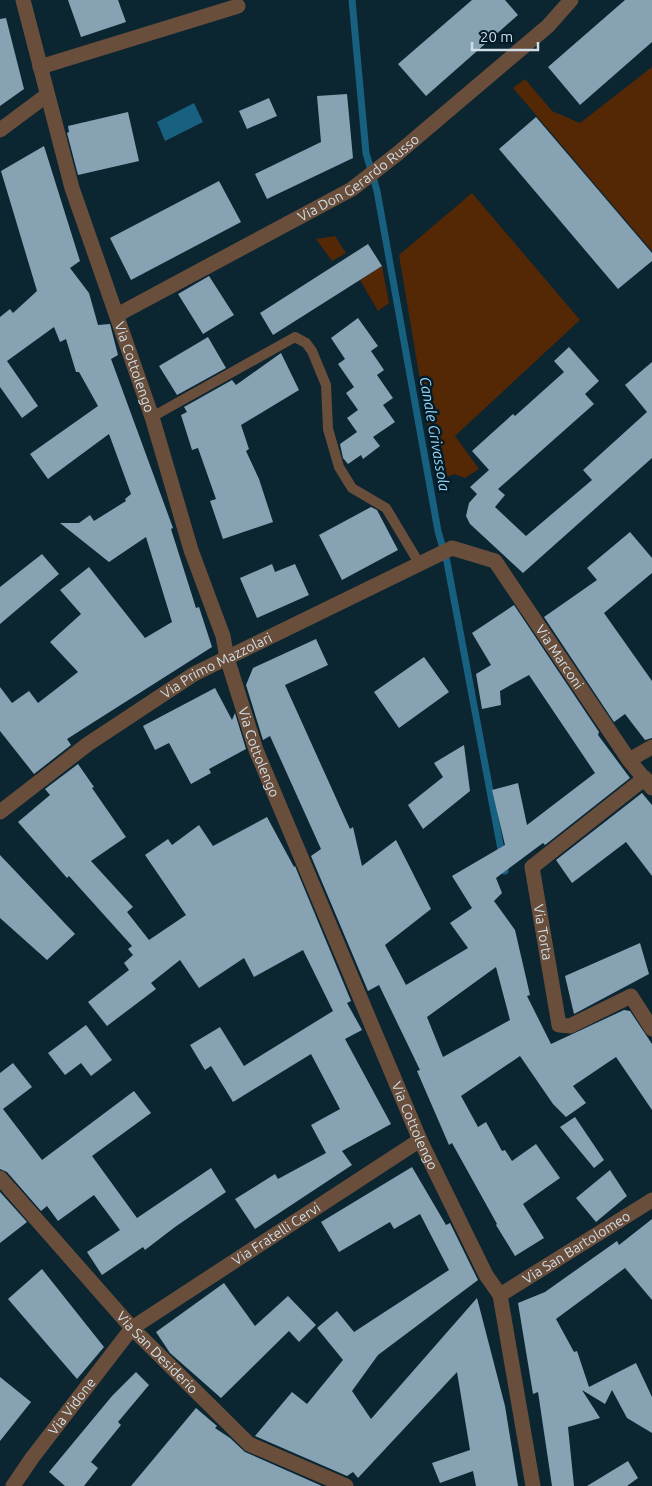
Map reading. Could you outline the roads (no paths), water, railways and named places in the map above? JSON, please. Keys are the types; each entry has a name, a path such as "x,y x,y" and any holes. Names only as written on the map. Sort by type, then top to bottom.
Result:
{"street":[{"name":"Via Cottolengo","path":"23,0 72,188 152,418 191,550 222,636 256,750 420,1140 486,1275 500,1295 533,1486"},
{"name":"Via Don Gerardo Russo","path":"117,315 352,189 548,26 571,0"},
{"path":"40,67 238,6"},
{"path":"0,130 48,95"},
{"name":"Via Primo Mazzolari","path":"0,812 88,744 188,678 447,550"},
{"name":"Via Marconi","path":"447,550 495,561 630,760 648,783"},
{"path":"630,760 652,747"},
{"name":"Via Torta","path":"648,783 532,867 559,1025 570,1026 631,996 652,1029"},
{"name":"Via Fratelli Cervi","path":"132,1328 420,1140"},
{"name":"Via San Desiderio","path":"0,1178 132,1328 249,1444 346,1486"},
{"name":"Via San Bartolomeo","path":"500,1295 652,1200"},
{"name":"Via Vidone","path":"13,1486 32,1458 132,1328"}],"lane":[{"path":"152,418 295,337 306,343 312,351 326,384 328,428 339,467 352,488 386,508 419,563"}],"water":[{"path":"194,103 203,122 165,141 157,122"}],"waterway":[{"name":"Canale Grivassola","path":"352,0 366,153 377,191 438,531 447,562 505,871"}]}
